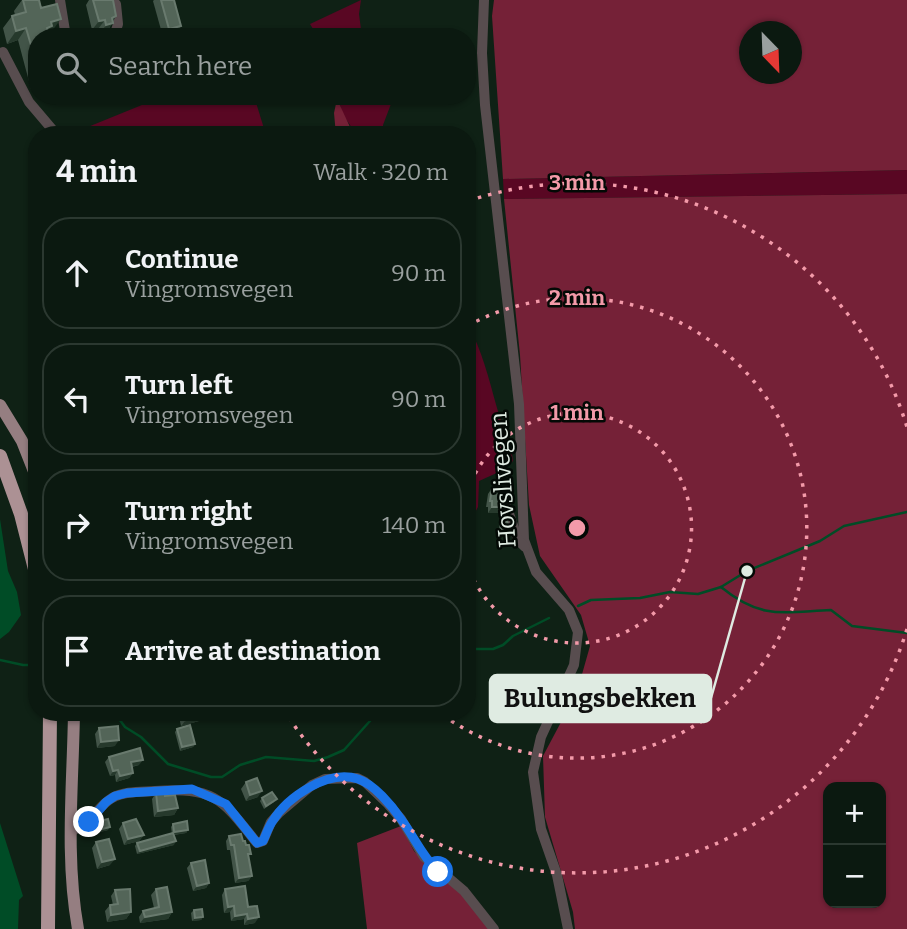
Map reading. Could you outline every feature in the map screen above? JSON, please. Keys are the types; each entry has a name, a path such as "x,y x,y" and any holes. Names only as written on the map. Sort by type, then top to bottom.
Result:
{"highway":[{"path":"0,456 28,542"},
{"path":"48,929 50,721"}],"main road":[{"path":"0,405 28,456"},
{"path":"74,721 71,886 78,929"}],"street":[{"path":"60,0 65,28"},
{"name":"Hovslivegen","path":"485,0 482,53 485,104 519,404 521,493 526,547 536,572 569,610 578,632 574,664 541,737 533,772 541,829 557,875 568,929"},
{"path":"116,4 117,28"},
{"path":"2,52 28,100"},
{"path":"32,105 49,126"},
{"path":"505,502 518,540 526,547"},
{"path":"71,831 83,827 115,796 192,789 226,804 257,843 263,841 271,822 279,813 312,785 325,779 357,778 388,804 401,819 424,857 464,891 494,929"}],"shaded area":[{"path":"361,0 361,28 312,28 310,24"},
{"path":"494,0 907,0 907,170 503,179 492,16"},
{"path":"142,105 257,105 263,126 90,126"},
{"path":"336,105 340,105 350,126 335,126"},
{"path":"340,105 391,105 383,126 351,126"},
{"path":"907,170 907,194 504,199 503,179"},
{"path":"907,194 907,929 575,929 573,912 545,817 543,756 577,692 590,646 581,615 540,556 529,505 520,355 504,199"},
{"path":"476,342 513,461 499,472 479,481 476,511"},
{"path":"0,519 8,571 17,592 21,615 9,632 0,639"},
{"path":"0,823 23,896 19,900 18,929 0,929"},
{"path":"401,826 414,851 433,872 463,894 489,929 367,929 357,843"}],"building":[{"path":"23,0 39,0 41,8 57,4 61,19 51,22 52,26 47,28 28,28 28,35 26,28 16,31 12,16 26,12"},
{"path":"93,0 113,0 116,16 112,18 113,23 106,25 105,20 99,21"},
{"path":"161,0 174,0 181,26 169,28"},
{"path":"492,488 503,488 503,507 492,507"},
{"path":"507,521 511,532 501,532 501,522"},
{"path":"190,725 195,744 182,747 177,729"},
{"path":"118,726 119,740 101,742 99,728"},
{"path":"140,748 143,760 131,762 133,773 120,776 118,770 113,771 109,757"},
{"path":"257,778 262,791 250,795 246,782"},
{"path":"165,792 165,796 175,795 178,808 158,811 156,793"},
{"path":"272,792 277,799 266,806 262,798"},
{"path":"108,819 110,827 102,829 100,821"},
{"path":"136,819 144,835 128,839 123,823"},
{"path":"187,821 188,830 174,832 173,824"},
{"path":"173,833 176,841 140,851 137,843"},
{"path":"241,834 243,841 249,845 252,876 239,878 234,845 231,845 229,836"},
{"path":"109,839 115,859 102,862 96,842"},
{"path":"205,860 209,883 197,886 191,863"},
{"path":"245,886 248,907 257,906 259,917 248,919 247,914 235,916 234,906 228,907 225,889"},
{"path":"167,887 172,912 145,917 143,911 159,907 156,889"},
{"path":"130,889 131,912 111,915 110,905 118,904 115,890"},
{"path":"202,909 203,917 195,918 194,910"}],"waterway":[{"path":"578,606 591,600 640,598 670,592 698,594 721,587 747,571 820,541 844,526 907,512"},
{"path":"721,587 748,605 773,612 831,610 852,626 907,633"},
{"path":"476,649 493,649 503,645 513,636 549,618"},
{"path":"0,660 28,665"},
{"path":"121,721 168,764 211,777 222,777 240,765 266,757 314,761 328,757 344,750 370,721"}],"place":[{"name":"Bulungsbekken","path":"747,571"}],"route":[{"path":"89,822 106,802 115,796 192,789 226,804 257,843 263,841 271,822 279,813 312,785 325,779 357,778 374,790 401,819 424,857 438,872"}]}
